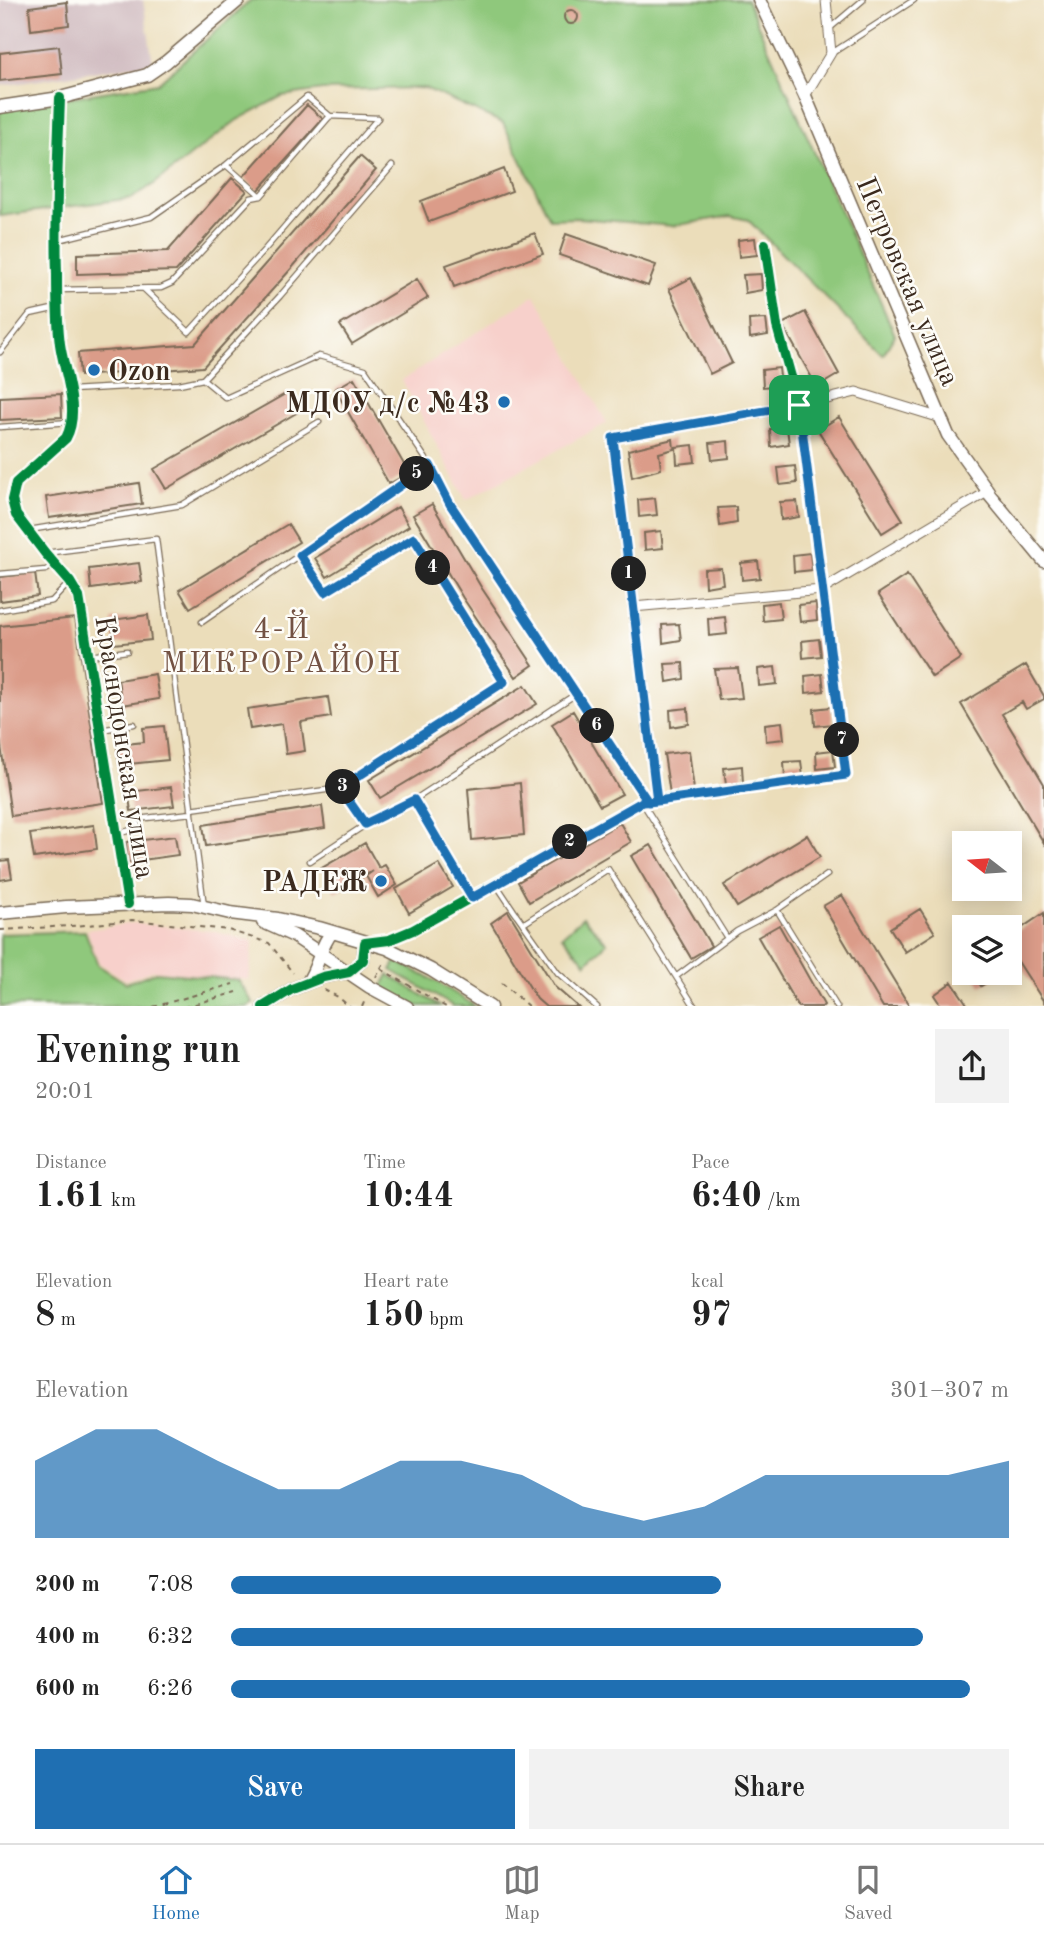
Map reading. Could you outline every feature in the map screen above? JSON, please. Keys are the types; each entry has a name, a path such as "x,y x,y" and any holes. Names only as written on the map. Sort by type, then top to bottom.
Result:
{"street":[{"path":"0,107 60,98 147,75 239,0"},
{"name":"Петровская улица","path":"759,0 805,96 948,435 987,492 1044,561"},
{"path":"805,96 831,53 826,0"},
{"path":"60,98 55,214 57,290 60,344 70,390 71,422"},
{"path":"365,943 390,940 413,930 649,801 846,775 799,405 777,326 765,244"},
{"path":"649,801 633,607 613,438 799,405 856,392 941,418"},
{"name":"Краснодонская улица","path":"71,422 66,438 16,483 12,500 16,515 79,597 128,904"},
{"path":"633,607 822,590 987,492"},
{"path":"0,913 169,903 192,904 278,919 380,946 431,970 490,1006"},
{"path":"250,916 294,936 370,987 407,1006"},
{"path":"312,985 320,954 332,932"},
{"path":"263,1006 292,989 312,985 323,977 349,972 363,960 365,943"}],"lane":[{"path":"829,29 863,0"},
{"path":"831,53 915,0"},
{"path":"56,240 151,217 226,166 307,97 330,116 378,118 266,248 189,332 144,288"},
{"path":"57,290 161,288 172,283 251,198 261,196 330,116"},
{"path":"226,166 261,196"},
{"path":"70,390 179,384 203,379 280,296 392,166"},
{"path":"0,352 30,314 58,308"},
{"path":"203,379 226,398 319,356 365,369 430,465 450,504 649,801 727,938"},
{"path":"0,428 71,422"},
{"path":"28,530 182,505 319,422"},
{"path":"202,622 430,465"},
{"path":"117,834 138,828 137,819 340,788 504,682 414,538 325,592 300,555"},
{"name":"Краснодонская улица","path":"44,553 156,539 204,907"},
{"path":"0,574 46,570 55,565"},
{"name":"Краснодонская улица","path":"0,610 52,601 70,582"},
{"path":"88,656 127,651"},
{"path":"310,861 365,824 414,800 576,694"},
{"path":"100,730 134,724"},
{"path":"340,788 365,824"},
{"path":"414,800 472,898"},
{"path":"523,924 608,869 695,1006"},
{"path":"677,976 737,930 777,910 827,875"},
{"path":"496,884 558,973 597,1006"},
{"path":"777,910 837,1006"}],"path":[{"path":"0,930 132,920 228,930 269,943 293,973"},
{"path":"362,1006 380,968 392,951"},
{"path":"380,968 446,1006"},
{"path":"502,983 529,1006"},
{"path":"153,1006 233,984"},
{"path":"312,985 350,1006"},
{"path":"186,1006 237,992"}],"shaded area":[{"path":"0,0 143,0 153,63 0,86"},
{"name":"МДОУ д/с №43","path":"535,295 607,423 466,500 402,380"},
{"path":"133,923 212,931 253,941 249,980 154,970 126,980 99,963 87,930"}],"green space":[{"path":"251,0 747,0 895,335 883,355 748,220 730,216 673,226 578,218 550,219 503,123 425,88 322,90 282,96 237,120 132,198 0,216 0,109 158,83"},
{"path":"583,917 607,943 586,963 562,936"},
{"path":"85,931 98,965 126,983 156,972 238,980 253,1003 248,1006 0,1006 0,934"},
{"path":"396,961 475,1006 453,1006 391,970"},
{"path":"389,975 440,1006 417,1006 382,987"}],"building":[{"path":"67,2 69,25 31,30 29,7"},
{"path":"571,10 576,12 576,22 571,24 566,22 564,17 566,12"},
{"path":"59,46 62,74 0,81 0,53"},
{"path":"307,105 323,119 258,191 243,177"},
{"path":"360,156 376,170 203,367 80,376 78,353 195,344"},
{"path":"504,169 512,191 429,222 421,201"},
{"path":"232,178 247,191 176,271 77,274 77,254 168,251"},
{"path":"535,233 543,254 454,287 446,265"},
{"path":"566,234 656,265 648,286 559,255"},
{"path":"755,238 757,255 739,257 738,240"},
{"path":"761,274 762,290 745,293 743,275"},
{"path":"691,278 732,363 710,374 669,289"},
{"path":"417,279 428,298 352,344 340,325"},
{"path":"805,312 839,374 817,387 782,324"},
{"path":"766,319 768,335 750,338 749,320"},
{"path":"779,368 781,385 763,387 762,370"},
{"path":"354,378 409,473 389,484 335,389"},
{"path":"287,393 298,412 166,489 154,469"},
{"path":"61,394 62,417 0,420 0,397"},
{"path":"839,417 903,520 882,533 818,430"},
{"path":"787,428 789,444 771,447 770,429"},
{"path":"673,439 674,449 659,453 661,469 632,477 628,450"},
{"path":"728,441 729,458 712,460 710,443"},
{"path":"693,445 695,462 677,464 676,447"},
{"path":"795,466 797,483 780,485 778,468"},
{"path":"139,483 142,504 49,518 46,497"},
{"path":"655,498 657,515 639,517 638,500"},
{"path":"797,501 799,517 781,520 780,502"},
{"path":"432,504 481,587 533,665 516,677 463,598 413,515"},
{"path":"398,507 409,526 327,577 315,558"},
{"path":"736,507 737,523 720,526 718,508"},
{"path":"288,524 299,542 190,608 179,590"},
{"path":"661,531 663,548 645,550 644,533"},
{"path":"810,553 812,570 794,572 793,555"},
{"path":"758,561 760,578 742,580 741,563"},
{"path":"139,563 142,582 91,589 89,569"},
{"path":"721,568 723,584 705,587 704,569"},
{"path":"35,573 38,596 0,601 0,577"},
{"path":"907,575 961,658 932,677 878,594"},
{"path":"779,602 781,619 763,621 762,604"},
{"path":"816,603 817,620 800,622 798,605"},
{"path":"148,615 151,640 114,644 112,620"},
{"path":"725,617 727,634 709,636 708,619"},
{"path":"75,618 103,803 11,816 0,739 0,626"},
{"path":"679,624 681,640 663,643 662,625"},
{"path":"819,639 821,656 803,658 802,641"},
{"path":"683,663 684,679 667,682 665,664"},
{"path":"1026,665 1044,699 1026,709 1022,702 1002,714 1044,784 1044,843 961,704"},
{"path":"775,667 777,684 759,686 758,669"},
{"path":"738,668 742,698 719,700 714,669"},
{"path":"155,674 159,699 122,705 118,680"},
{"path":"822,674 824,691 806,693 805,676"},
{"path":"525,685 537,704 380,798 369,780"},
{"path":"328,697 331,717 301,722 305,751 286,754 282,724 250,729 247,709"},
{"path":"831,707 833,724 815,726 814,709"},
{"path":"688,708 689,724 671,727 670,710"},
{"path":"573,711 622,794 600,806 552,724"},
{"path":"782,722 784,739 766,741 765,724"},
{"path":"164,726 168,760 119,765 117,745 144,742 143,728"},
{"path":"833,750 835,767 817,769 816,752"},
{"path":"689,751 694,790 670,794 664,754"},
{"path":"801,761 803,777 785,779 784,762"},
{"path":"742,766 743,783 726,785 724,768"},
{"path":"520,783 524,835 472,840 468,789"},
{"path":"171,787 174,806 131,811 128,792"},
{"path":"322,806 325,828 206,846 203,825"},
{"path":"620,823 631,842 529,902 518,882"},
{"path":"94,825 97,849 34,858 30,834"},
{"path":"807,835 820,857 737,907 724,885"},
{"path":"175,836 178,855 128,862 126,842"},
{"path":"365,843 379,868 385,865 397,885 378,897 366,876 373,871 335,892 322,868"},
{"path":"651,845 711,946 691,958 631,856"},
{"path":"9,860 12,878 0,880 0,861"},
{"path":"439,864 453,887 409,913 396,889"},
{"path":"842,895 909,1006 882,1006 823,906"},
{"path":"920,909 935,933 905,952 890,928"},
{"path":"508,911 555,987 577,1006 545,1006 537,999 491,923"},
{"path":"1044,913 1044,1002 1022,968 1022,928"},
{"path":"779,925 823,1006 797,1006 758,937"},
{"path":"952,982 968,1006 941,1006 934,995"}],"cycle path":[{"path":"60,98 57,309 72,416 66,438 16,483 12,500 16,515 79,597 128,904"},
{"path":"265,1006 292,989 323,977 349,972 363,960 365,943 389,940 413,930 642,802 846,775 799,406 777,326 765,244"}],"place":[{"name":"Ozon","path":"94,370"},
{"name":"МДОУ д/с №43","path":"504,402"},
{"name":"РАДЕЖ","path":"381,881"}],"district":[{"name":"4-Й МИКРОРАЙОН","path":"282,645"}],"route":[{"path":"799,405 613,438 657,801 648,802 642,802 472,898 414,800 365,824 340,788 504,682 414,538 325,592 300,555 430,465 450,504 648,802 657,801 846,775 799,405"}]}
